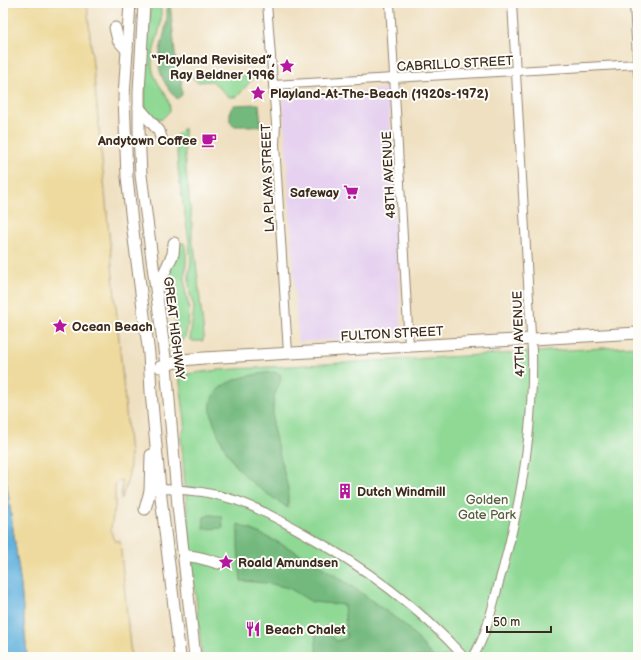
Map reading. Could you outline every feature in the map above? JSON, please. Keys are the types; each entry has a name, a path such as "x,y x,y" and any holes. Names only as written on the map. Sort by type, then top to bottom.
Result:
{"main road":[{"path":"130,3 124,106 127,177 149,350 160,489 180,657"},
{"name":"GREAT HIGHWAY","path":"144,3 139,76 139,131 143,194 157,288 166,365 194,657"},
{"path":"115,28 118,40 127,50"},
{"path":"139,108 159,130 162,141"},
{"path":"157,288 172,254 174,243"},
{"name":"FULTON STREET","path":"150,370 182,360 195,359 638,333"},
{"path":"145,509 150,491 154,427"},
{"path":"171,581 184,556 199,557 218,563"}],"street":[{"name":"LA PLAYA STREET","path":"267,3 276,124 288,353"},
{"name":"48TH AVENUE","path":"390,3 410,346"},
{"name":"47TH AVENUE","path":"473,657 483,636 494,602 514,527 521,492 531,410 531,339 512,3"},
{"path":"634,3 638,75"},
{"name":"CABRILLO STREET","path":"273,85 638,64"},
{"path":"160,489 199,491 235,500 256,508 315,539 357,564 396,593 430,623 464,657"}],"shaded area":[{"path":"388,89 402,336 298,342 283,95"}],"green space":[{"path":"151,3 159,3 161,11 160,27 152,58 153,72 170,105 170,111 162,119 154,119 149,114 145,106 145,84"},
{"path":"166,3 170,3 177,71 181,75 182,95 177,99 165,83 159,61 167,18"},
{"path":"252,75 253,78 237,97 229,97 212,81 197,82 192,77"},
{"path":"259,104 261,126 233,126 230,121 230,110 234,105"},
{"path":"184,128 185,162 192,223 192,240 195,253 204,336 203,341 193,341 190,339 194,307 190,294 189,283 191,261 177,151 177,135"},
{"path":"184,243 186,254 185,289 189,314 185,337 184,340 181,341 166,280 177,244"},
{"name":"Golden Gate Park","path":"638,346 638,657 202,657 187,510 181,436 185,426 185,421 179,375 218,370"},
{"path":"274,372 280,374 281,379 274,397 273,428 288,488 288,508 255,485 235,464 218,434 212,418 211,409 211,401 221,387 247,376"},
{"path":"210,515 222,516 223,528 203,529 204,517"},
{"path":"238,524 292,549 359,591 407,627 433,657 317,657 315,632 325,628 336,641 347,638 344,605 312,602 289,588 267,583 241,581 238,547"}],"sand":[{"name":"Ocean Beach","path":"3,3 87,3 130,454 128,477 121,500 122,480 115,483 115,506 111,533 115,541 120,541 131,657 27,657 21,586 3,457"}],"water":[{"path":"3,457 21,586 27,657 3,657"}],"place":[{"name":"“Playland Revisited”, Ray Beldner 1996","path":"287,66"},
{"name":"Playland-At-The-Beach (1920s-1972)","path":"258,93"},
{"name":"Andytown Coffee","path":"209,140"},
{"name":"Safeway","path":"351,192"},
{"name":"Ocean Beach","path":"60,326"},
{"name":"Dutch Windmill","path":"345,491"},
{"name":"Roald Amundsen","path":"226,562"},
{"name":"Beach Chalet","path":"253,629"}]}
